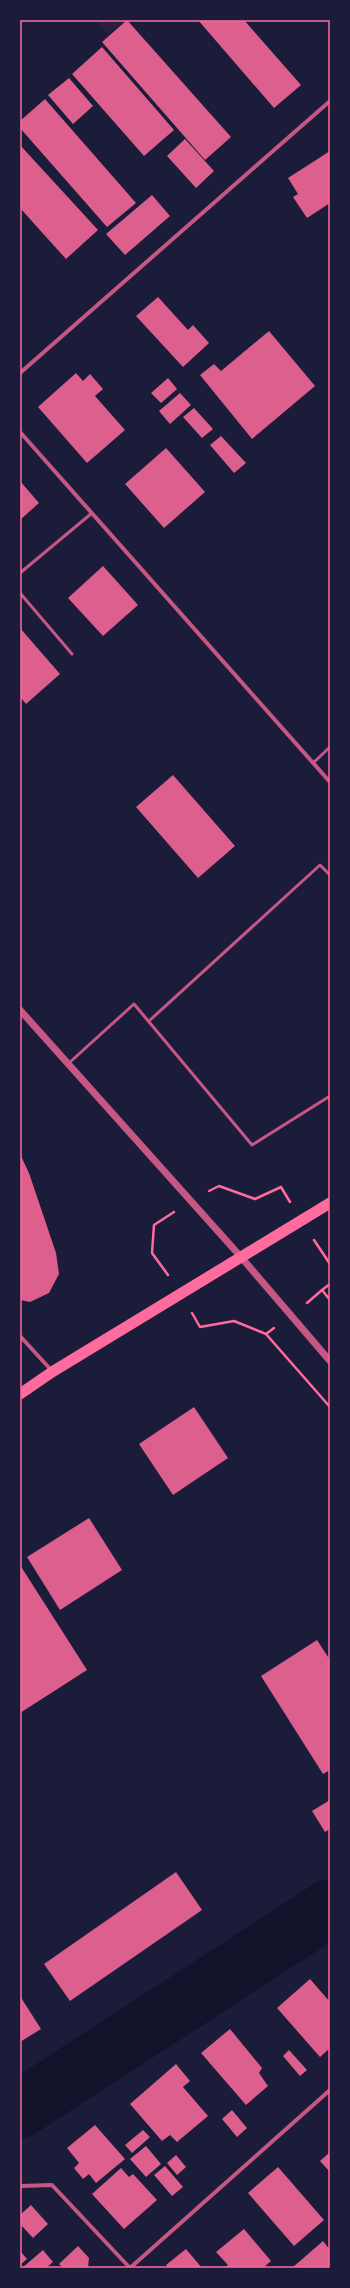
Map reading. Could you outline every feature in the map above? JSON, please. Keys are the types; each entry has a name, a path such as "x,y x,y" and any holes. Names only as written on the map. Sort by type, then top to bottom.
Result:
{"highway":[{"path":"20,1394 52,1372 330,1203"}],"street":[{"path":"20,374 330,101"},
{"path":"21,435 330,782"},
{"path":"20,1010 190,1202 241,1257 330,1361"},
{"path":"20,1336 52,1372"},
{"path":"20,2186 52,2185 130,2268 330,2090"}],"lane":[{"path":"20,573 92,513"},
{"path":"20,593 72,654"},
{"path":"313,763 330,748"},
{"path":"149,1021 320,865 330,875"},
{"path":"68,1064 134,1004 252,1145 330,1096"}],"path":[{"path":"190,1202 219,1186 255,1199 281,1187 330,1264"},
{"path":"322,1290 330,1284"},
{"path":"266,1334 330,1407"}],"shaded area":[{"path":"96,20 125,20 108,34"}],"building":[{"path":"127,20 231,137 205,160 102,42"},
{"path":"198,20 244,20 301,85 274,108"},
{"path":"102,47 174,130 144,156 72,74"},
{"path":"69,78 93,106 73,124 48,95"},
{"path":"45,99 136,203 107,227 20,128 20,121"},
{"path":"185,139 214,171 196,188 167,156"},
{"path":"20,145 98,230 66,259 20,208"},
{"path":"330,151 330,203 307,218 293,197 298,194 288,178"},
{"path":"152,195 170,216 125,255 106,234"},
{"path":"158,297 188,330 193,325 209,343 183,367 136,316"},
{"path":"269,331 315,386 252,439 200,375 214,364 221,371"},
{"path":"76,373 83,381 90,374 103,389 95,396 125,430 87,463 38,407"},
{"path":"168,378 177,389 161,403 151,393"},
{"path":"180,393 191,405 170,424 159,411"},
{"path":"194,408 213,429 202,438 183,417"},
{"path":"221,436 246,463 234,473 210,445"},
{"path":"166,448 205,492 164,528 125,484"},
{"path":"20,481 39,503 20,520"},
{"path":"103,566 138,605 103,636 68,598"},
{"path":"20,628 60,674 26,704 20,697"},
{"path":"173,775 235,846 198,878 136,807"},
{"path":"20,1154 29,1173 56,1253 59,1274 49,1293 30,1302 20,1300"},
{"path":"194,1407 228,1458 173,1495 139,1444"},
{"path":"89,1518 122,1570 60,1610 27,1557"},
{"path":"20,1565 87,1670 20,1713"},
{"path":"317,1640 330,1660 330,1770 323,1774 261,1676"},
{"path":"330,1800 330,1829 325,1832 312,1811"},
{"path":"176,1872 202,1910 70,2001 44,1964"},
{"path":"310,1979 330,2002 330,2048 320,2057 277,2008"},
{"path":"20,1996 41,2029 20,2042"},
{"path":"230,2029 262,2068 259,2073 268,2086 246,2105 201,2053"},
{"path":"289,2050 307,2070 300,2076 283,2056"},
{"path":"176,2064 190,2081 183,2087 208,2116 177,2142 170,2135 162,2141 130,2104"},
{"path":"232,2110 247,2128 237,2137 222,2119"},
{"path":"95,2125 125,2159 96,2183 89,2174 83,2179 74,2168 79,2163 67,2148"},
{"path":"143,2130 150,2137 132,2153 125,2145"},
{"path":"146,2146 161,2164 146,2177 130,2159"},
{"path":"330,2152 330,2172 320,2161"},
{"path":"176,2155 186,2167 177,2175 167,2163"},
{"path":"165,2166 183,2187 172,2196 154,2175"},
{"path":"278,2167 324,2220 294,2246 248,2193"},
{"path":"121,2168 129,2177 133,2174 157,2200 124,2229 92,2194"},
{"path":"31,2205 48,2224 33,2238 20,2224 20,2215"},
{"path":"244,2229 271,2261 263,2268 224,2268 228,2265 216,2252"},
{"path":"323,2241 330,2250 330,2268 292,2268"},
{"path":"78,2246 89,2258 88,2268 63,2268 59,2264"},
{"path":"186,2249 202,2268 168,2268 166,2265"},
{"path":"43,2250 53,2262 46,2268 22,2268"},
{"path":"20,2251 27,2259 20,2265"}],"waterway":[{"path":"20,2109 330,1908"}]}
